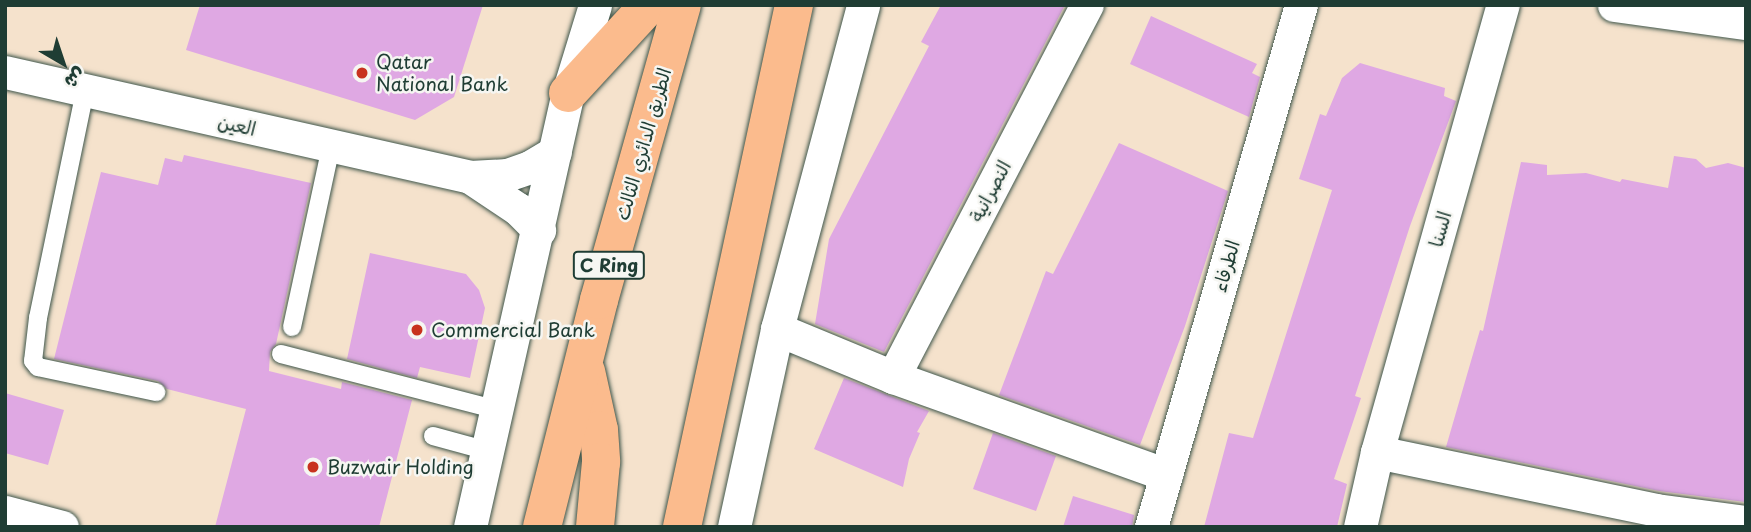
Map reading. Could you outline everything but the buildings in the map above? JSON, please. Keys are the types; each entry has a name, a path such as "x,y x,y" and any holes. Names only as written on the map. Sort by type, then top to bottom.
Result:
{"highway":[{"path":"568,93 649,5"},
{"name":"الطريق الدائري الثالث","path":"542,527 599,300 681,5"},
{"path":"682,527 794,5"},
{"path":"781,58 816,5"},
{"path":"584,366 593,397 600,440 600,495 595,527"}],"street":[{"path":"470,527 568,93 595,5"},
{"path":"734,527 777,329 863,5"},
{"name":"النصرانية","path":"893,377 1087,5"},
{"name":"الطرفاء","path":"1152,527 1301,5"},
{"name":"السنا","path":"1360,527 1377,452 1503,5"},
{"path":"1614,5 1746,23"},
{"name":"العين","path":"5,72 470,177 507,175 530,167 555,152"},
{"name":"العين","path":"470,177 518,209 539,230"},
{"path":"777,329 893,377 1166,475"},
{"path":"1377,452 1656,519 1746,522"},
{"path":"5,512 62,527"}],"lane":[{"path":"85,90 38,318 33,361 38,368 156,392"},
{"path":"292,327 331,146"},
{"path":"281,354 497,410"},
{"path":"433,436 488,451"}],"place":[{"name":"Qatar National Bank","path":"362,73"},
{"name":"Commercial Bank","path":"417,330"},
{"name":"Buzwair Holding","path":"313,467"}]}
